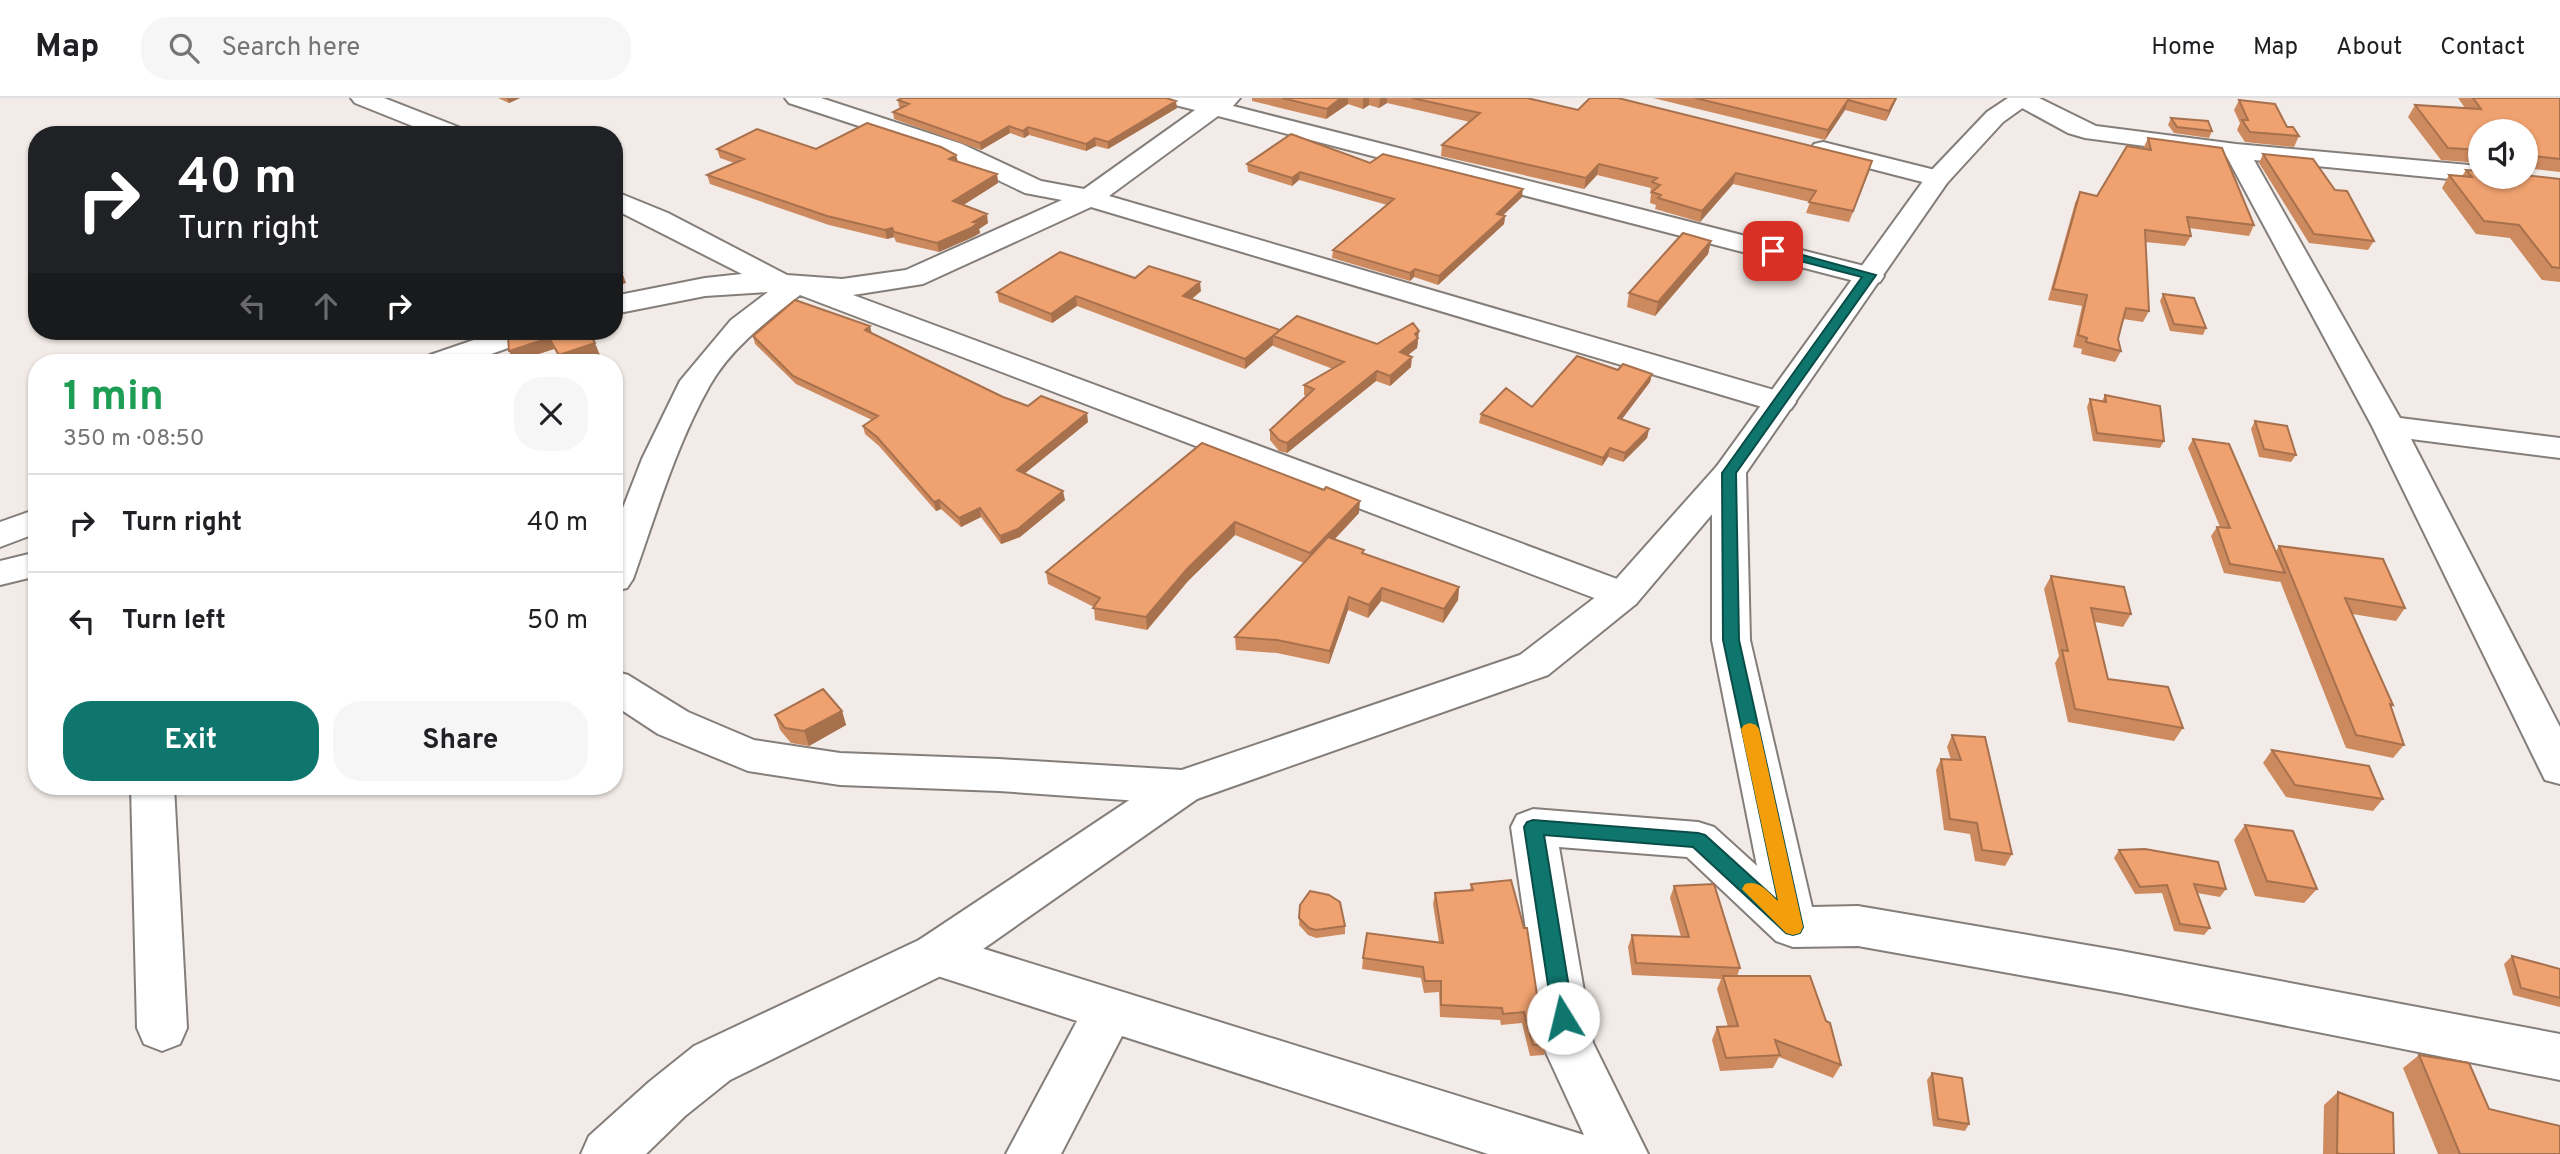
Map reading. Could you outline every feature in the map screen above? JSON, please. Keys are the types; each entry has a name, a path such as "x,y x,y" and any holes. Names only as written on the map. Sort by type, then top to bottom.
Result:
{"street":[{"path":"363,98 434,126"},
{"path":"797,98 953,149 1034,187 1089,198 1780,402"},
{"path":"1175,98 1220,103 1870,275"},
{"path":"608,1154 712,1063 936,955 1182,787 1534,665 1623,595 1729,473 1938,178 1995,117 2024,98 2077,128 2094,133 2236,151 2468,173"},
{"path":"623,303 705,286 789,283 842,288 913,278 1089,198 1220,103"},
{"path":"1802,145 1938,178"},
{"path":"2236,151 2388,426 2560,768"},
{"path":"623,203 789,283 1623,595"},
{"path":"623,555 659,459 696,381 742,326 789,283"},
{"path":"463,354 503,340"},
{"path":"2388,426 2560,448"},
{"path":"1729,473 1731,640 1793,927"},
{"path":"0,535 28,524"},
{"path":"0,573 28,566"},
{"path":"623,691 673,723 748,755 840,769 999,775 1182,787"},
{"path":"152,795 162,1028"},
{"path":"1621,1154 1568,1046 1533,827 1698,840 1793,927 1858,926 2121,972 2560,1057"},
{"path":"936,955 1568,1154"},
{"path":"1033,1154 1110,1010"}],"building":[{"path":"1166,98 1176,101 1108,142 1095,138 1086,144 1028,127 1023,131 1009,126 980,143 893,112 909,104 898,100"},
{"path":"1282,98 1341,98 1327,109"},
{"path":"1412,98 1527,98 1578,110 1590,98 1618,98 1872,161 1853,211 1809,202 1816,191 1736,173 1702,211 1658,198 1661,195 1652,192 1660,185 1652,182 1657,178 1599,164 1586,178 1442,145 1480,113"},
{"path":"1695,98 1896,98 1889,111 1848,100 1828,130"},
{"path":"2473,98 2560,98 2560,159 2538,157 2538,119 2468,119 2468,149 2448,148 2415,105 2481,109"},
{"path":"2239,100 2275,104 2287,127 2293,127 2299,136 2250,132 2242,120 2248,120"},
{"path":"2171,118 2208,121 2212,131 2177,127"},
{"path":"867,123 941,147 956,155 949,159 997,174 953,201 987,214 973,222 978,223 971,228 937,243 894,232 892,228 885,230 827,216 707,175 744,159 717,149 757,129 816,149"},
{"path":"1291,134 1370,163 1383,154 1523,189 1497,214 1505,216 1439,276 1415,269 1410,273 1333,250 1394,199 1300,172 1292,178 1247,164"},
{"path":"2148,138 2222,148 2254,225 2187,217 2191,236 2145,230 2149,311 2126,308 2118,339 2121,351 2086,342 2087,338 2078,335 2087,295 2053,289 2080,192 2097,196 2127,146 2151,150"},
{"path":"2263,154 2313,159 2335,190 2347,191 2374,241 2314,234"},
{"path":"2449,175 2468,177 2468,189 2538,189 2538,176 2560,179 2560,268 2552,267 2519,225 2484,221"},
{"path":"1683,233 1711,241 1658,302 1629,293"},
{"path":"1060,252 1135,278 1149,266 1200,282 1183,296 1280,330 1245,359 1076,296 1051,314 997,292"},
{"path":"2163,294 2194,298 2206,328 2174,324"},
{"path":"795,300 870,326 865,330 1003,397 1028,406 1041,396 1087,413 1017,470 1063,491 1018,529 1000,536 980,508 959,518 939,500 934,502 877,437 863,426 878,416 793,376 753,336"},
{"path":"1297,316 1377,344 1413,323 1419,331 1415,334 1418,338 1400,352 1412,357 1390,376 1377,371 1287,443 1279,440 1270,430 1314,389 1304,385 1344,362 1273,336"},
{"path":"508,340 543,340 509,351"},
{"path":"550,340 593,340 595,343 562,354 558,354"},
{"path":"1577,356 1618,370 1623,364 1652,374 1618,418 1649,429 1625,453 1610,448 1603,458 1481,414 1506,388 1532,407"},
{"path":"2105,395 2160,406 2164,441 2097,433 2090,399 2106,402"},
{"path":"2255,421 2287,426 2296,455 2264,449"},
{"path":"2193,439 2229,444 2285,573 2230,564 2217,527 2230,528"},
{"path":"1202,443 1360,501 1310,553 1235,522 1187,569 1146,617 1093,608 1100,598 1046,572"},
{"path":"1328,537 1364,550 1362,553 1459,587 1444,609 1382,588 1369,605 1349,597 1330,651 1277,640 1235,637"},
{"path":"2279,546 2383,559 2405,608 2345,598 2393,705 2390,704 2404,745 2356,735"},
{"path":"2051,576 2124,587 2131,614 2091,608 2108,679 2168,687 2183,728 2075,709 2062,650 2068,651"},
{"path":"823,689 842,711 804,731 785,728 775,715"},
{"path":"1952,735 1985,737 2012,854 1982,850 1977,823 1950,819 1941,759 1961,760"},
{"path":"2272,750 2369,766 2383,799 2295,785"},
{"path":"2245,825 2293,831 2317,889 2267,881"},
{"path":"2145,849 2218,862 2226,889 2194,884 2210,928 2180,924 2167,885 2140,887 2119,850"},
{"path":"1511,880 1524,928 1527,928 1543,1035 1547,1044 1533,1045 1524,1012 1503,1014 1502,1008 1441,1005 1441,981 1425,981 1423,967 1363,958 1367,933 1443,943 1435,893 1473,890 1471,884"},
{"path":"1714,884 1740,968 1636,963 1632,935 1689,937 1674,886"},
{"path":"1310,891 1329,895 1340,902 1345,926 1316,930 1309,928 1299,918 1300,905"},
{"path":"2512,956 2560,969 2560,998 2521,988"},
{"path":"1723,976 1810,976 1826,1021 1830,1023 1841,1065 1775,1040 1780,1055 1726,1058 1717,1027 1738,1026"},
{"path":"2419,1055 2469,1063 2489,1109 2560,1126 2560,1154 2460,1154"},
{"path":"1932,1073 1962,1078 1969,1124 1938,1119"},
{"path":"2338,1092 2393,1113 2394,1154 2337,1153"}],"slow traffic":[{"path":"1750,729 1793,927 1752,889"}],"route":[{"path":"1563,1018 1533,827 1698,840 1793,927 1731,640 1729,473 1870,275 1773,251"}]}
